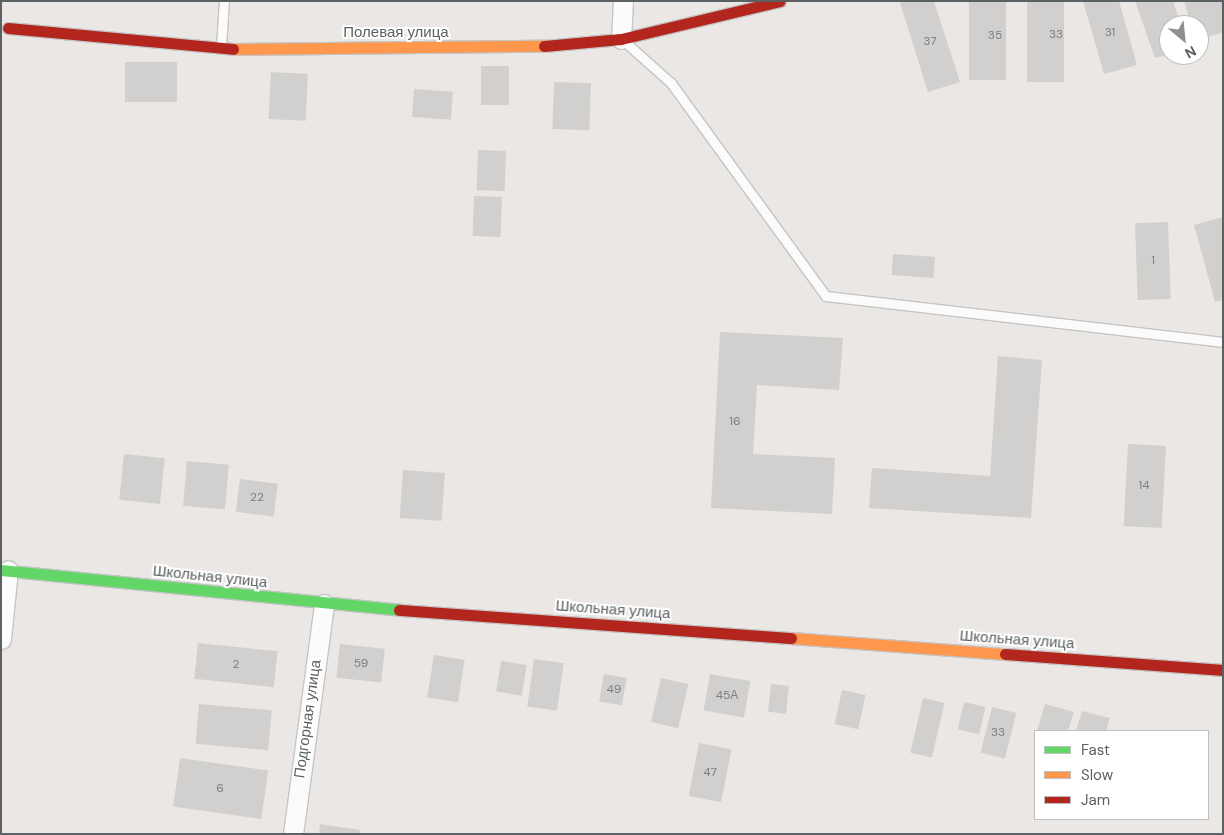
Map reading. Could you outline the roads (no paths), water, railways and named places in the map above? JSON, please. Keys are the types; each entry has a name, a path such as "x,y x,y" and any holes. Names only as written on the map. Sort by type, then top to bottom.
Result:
{"street":[{"path":"621,39 623,1"},
{"name":"Полевая улица","path":"8,28 220,47 516,49 621,39 780,1"},
{"path":"1,639 5,570"},
{"name":"Школьная улица","path":"5,570 324,604 1223,670"},
{"name":"Подгорная улица","path":"293,834 324,604"}],"lane":[{"path":"220,47 224,1"},
{"path":"621,39 671,83 826,296 1223,342"}]}
